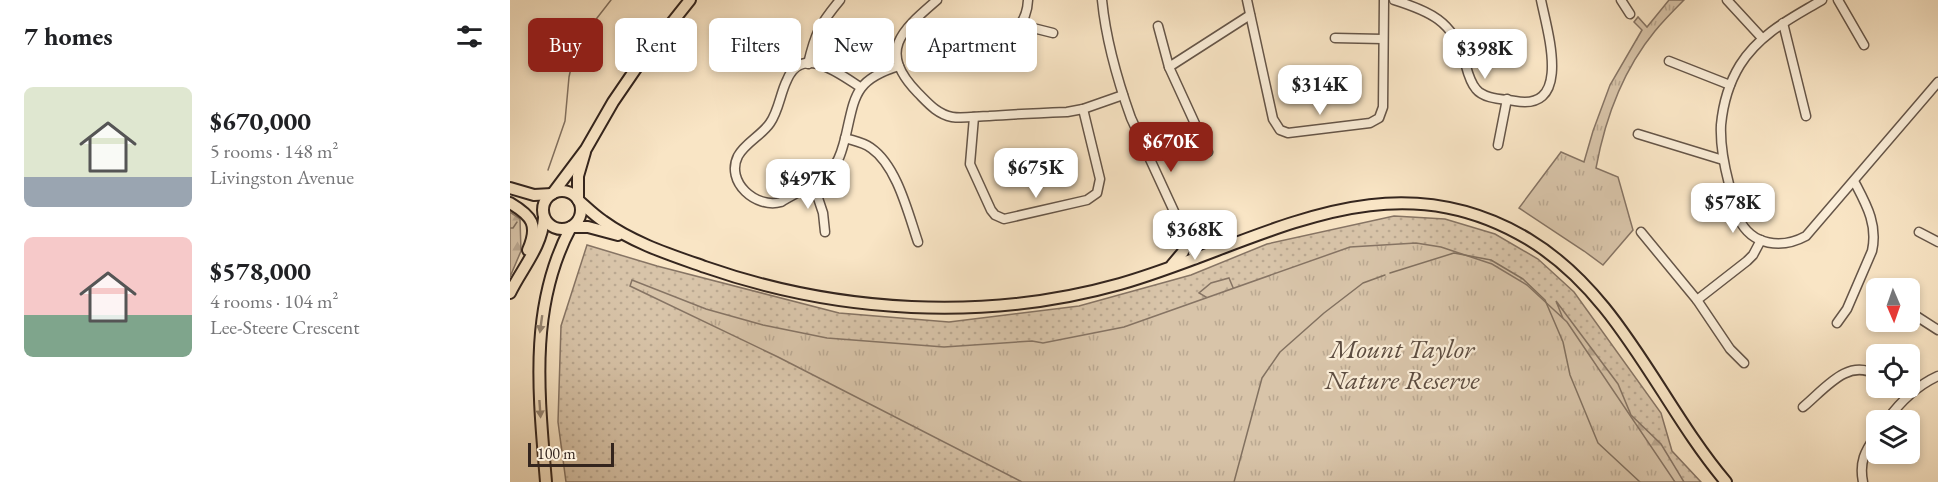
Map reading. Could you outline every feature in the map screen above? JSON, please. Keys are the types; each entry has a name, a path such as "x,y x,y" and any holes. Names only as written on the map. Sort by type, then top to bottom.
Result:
{"main road":[{"path":"510,293 541,237 544,202 586,149 613,102 639,64 690,0"},
{"path":"546,482 538,370 539,339 545,301 554,267 571,227 580,215 578,176 586,149"},
{"path":"510,188 534,195 568,192 603,221 631,238"},
{"path":"510,196 555,228 588,227 631,238 685,260 744,280 827,298 884,305 955,308 1023,302 1118,284 1196,259 1305,219 1371,204 1431,205 1485,218 1530,240 1564,265 1590,290 1624,332 1689,435 1726,482"},
{"path":"510,203 531,218 533,226 532,239 524,259 524,268"},
{"path":"1170,268 1181,256 1186,238"}],"street":[{"path":"808,64 815,35 821,23 840,0"},
{"path":"937,0 908,25 903,32 897,51 898,66 906,80 932,108 951,117 974,117 1083,109 1123,95"},
{"path":"1024,18 1028,0"},
{"path":"1102,0 1112,57 1131,118 1196,259"},
{"path":"1247,0 1273,119 1280,130 1288,133 1370,123 1379,118 1383,107 1384,0"},
{"path":"1394,0 1421,8 1442,21 1458,42 1470,80 1476,90 1482,94 1524,103 1535,101 1544,95 1551,80 1551,50 1541,0"},
{"path":"1621,0 1630,14"},
{"path":"1727,0 1762,38"},
{"path":"1822,0 1762,38 1744,60 1730,85 1721,127 1723,160 1739,220 1749,232 1761,240 1776,244 1786,244 1806,236 1938,82"},
{"path":"1838,0 1864,45"},
{"path":"1169,67 1250,15"},
{"path":"1783,23 1806,116"},
{"path":"1158,26 1169,67 1208,152"},
{"path":"1037,28 1053,33"},
{"path":"1335,38 1383,39"},
{"path":"1669,61 1730,85"},
{"path":"860,87 832,68 822,65 801,65 790,74 776,114 738,157 736,170 747,193 754,200 769,204 781,202 832,169 838,161 860,87 879,72 898,66"},
{"path":"1498,145 1507,99"},
{"path":"974,117 969,156 970,169 991,210 995,215 1004,219 1087,200 1097,193 1100,179 1083,109"},
{"path":"1638,134 1723,160"},
{"path":"845,138 870,147 884,161 902,194 918,242"},
{"path":"1837,323 1847,309 1872,251 1874,241 1873,221 1854,181"},
{"path":"813,183 823,213 825,232"},
{"path":"1641,232 1698,300 1730,349 1744,363"},
{"path":"1919,232 1938,242"},
{"path":"1698,300 1748,261 1761,240"},
{"path":"1920,318 1938,330"},
{"path":"1803,407 1849,370 1860,368 1866,371"},
{"path":"1920,385 1938,376"},
{"path":"1895,410 1905,398"},
{"path":"1863,482 1861,468 1866,452"}],"green space":[{"path":"1669,0 1684,0 1655,31 1634,62 1610,113 1600,150 1596,168 1618,177 1633,230 1603,265 1519,208 1561,152 1584,162 1610,85 1642,30 1634,22 1638,17 1647,27"},
{"path":"510,212 520,219 521,251 510,277"},
{"name":"Mount Taylor Nature Reserve","path":"1394,216 1445,219 1495,234 1538,259 1574,292 1661,413 1672,451 1701,482 566,482 558,422 561,326 587,245 657,266 839,313 949,322 1079,306 1191,275 1267,244"},
{"name":"Mount Taylor Nature Reserve","path":"1416,243 1441,247 1492,264 1527,285 1567,322 1675,482 1022,482 778,357 630,286 632,280 706,309 763,325 827,338 944,347 1032,341 1043,343 1124,327 1350,247"},
{"path":"1229,278 1242,309 1216,303 1199,293 1211,283"},
{"path":"1556,301 1618,384 1631,415 1661,444 1684,482 1655,482 1576,351"}],"waterway":[{"path":"548,170 565,121 569,77 576,45 611,0"},
{"path":"510,228 513,228 517,222"},
{"path":"1390,273 1454,253 1491,260 1523,279 1545,300 1563,342 1570,375 1598,443 1640,482"},
{"path":"1234,482 1262,378 1280,352 1324,313 1363,283 1385,275"}]}
